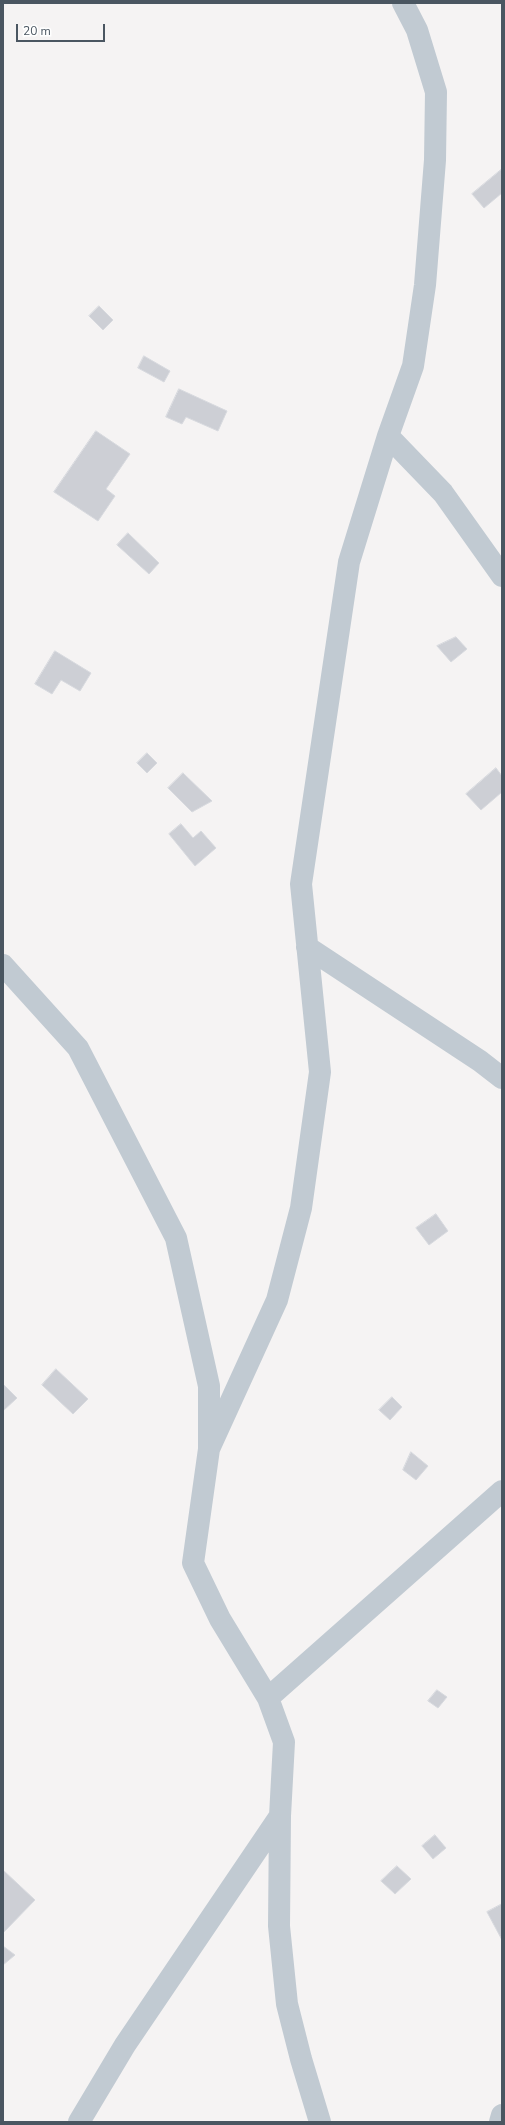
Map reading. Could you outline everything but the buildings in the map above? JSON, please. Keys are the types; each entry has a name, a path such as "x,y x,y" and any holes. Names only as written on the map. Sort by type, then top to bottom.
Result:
{"street":[{"path":"209,1449 277,1300 301,1208 320,1072 301,884 349,562 388,436 413,366 425,285 435,160 436,92 417,30 403,3"},
{"path":"388,436 443,493 502,576"},
{"path":"307,947 480,1061 502,1078"},
{"path":"3,965 78,1048 176,1238 208,1386 209,1449 193,1563 220,1620 268,1698 284,1742 280,1816 279,1926 287,2004 301,2059 320,2122"},
{"path":"268,1698 502,1491"},
{"path":"79,2122 125,2045 280,1816"},
{"path":"500,2122 502,2115"}]}
